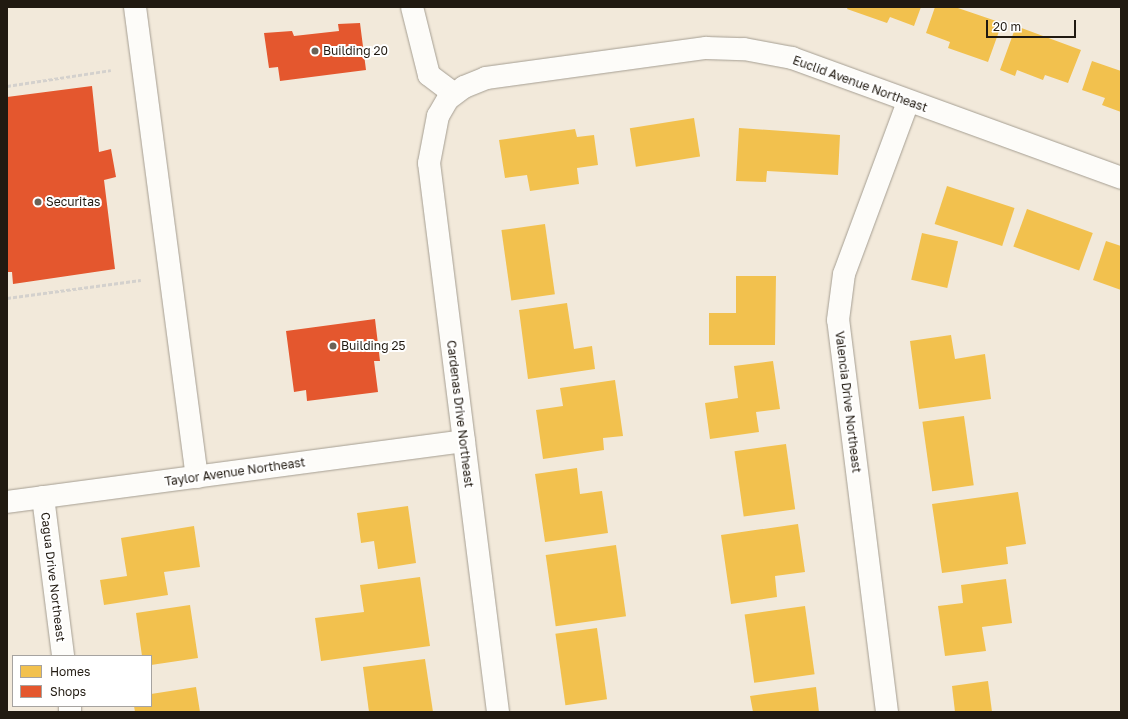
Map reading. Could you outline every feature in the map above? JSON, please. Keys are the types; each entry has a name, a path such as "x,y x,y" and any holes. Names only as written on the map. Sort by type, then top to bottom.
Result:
{"street":[{"path":"134,7 197,477"},
{"path":"412,7 429,75 454,94"},
{"name":"Euclid Avenue Northeast","path":"438,116 448,99 454,94 464,87 486,78 706,48 744,49 792,58 908,102 1121,178"},
{"name":"Valencia Drive Northeast","path":"887,712 838,320 844,274 908,102"},
{"name":"Cardenas Drive Northeast","path":"438,116 429,163 498,712"},
{"name":"Taylor Avenue Northeast","path":"7,502 464,441"},
{"name":"Cagua Drive Northeast","path":"43,497 63,655"}],"path":[{"path":"7,86 111,70"},
{"path":"7,298 141,280"}],"building: Homes":[{"path":"848,7 921,7 914,26 890,17 887,23 847,9"},
{"path":"935,7 955,7 1002,23 988,62 948,48 950,42 926,33"},
{"path":"1016,26 1081,50 1068,83 1045,75 1043,80 1017,70 1015,76 1000,70"},
{"path":"1092,61 1121,71 1121,112 1102,105 1105,98 1082,90"},
{"path":"694,118 700,157 636,167 630,128"},
{"path":"739,128 840,135 838,175 767,171 766,182 736,181"},
{"path":"575,129 577,137 594,135 598,165 577,168 579,184 530,191 527,175 505,178 499,140"},
{"path":"947,186 1015,208 1002,246 935,224"},
{"path":"1027,209 1093,233 1079,271 1013,247"},
{"path":"545,224 555,294 511,300 501,230"},
{"path":"922,233 958,241 947,288 911,280"},
{"path":"1106,241 1121,246 1121,290 1093,280"},
{"path":"736,276 776,276 775,345 709,345 709,313 736,313"},
{"path":"567,303 574,349 592,346 595,369 528,379 519,310"},
{"path":"951,335 955,359 985,354 991,399 919,409 910,341"},
{"path":"773,361 780,409 756,412 759,432 710,439 705,403 738,398 734,366"},
{"path":"615,380 623,436 603,438 604,450 543,459 536,410 563,406 560,388"},
{"path":"964,416 974,485 932,491 922,422"},
{"path":"786,444 795,509 744,517 735,451"},
{"path":"577,468 580,494 602,491 608,533 545,542 535,474"},
{"path":"1018,492 1026,544 1006,547 1008,564 942,573 932,504"},
{"path":"408,506 416,563 378,569 374,541 361,543 357,513"},
{"path":"798,524 805,572 775,576 777,597 731,604 721,535"},
{"path":"194,526 200,567 164,572 168,595 104,605 100,580 127,576 121,538"},
{"path":"616,545 626,616 556,626 546,555"},
{"path":"420,577 430,646 321,661 315,618 364,612 360,585"},
{"path":"1006,579 1012,623 982,627 986,651 945,656 938,606 963,603 961,585"},
{"path":"190,605 198,658 152,665 152,655 142,655 136,613"},
{"path":"805,606 815,674 754,683 745,614"},
{"path":"597,628 607,699 565,705 555,634"},
{"path":"425,659 433,712 369,712 363,667"},
{"path":"988,681 992,712 955,712 952,686"},
{"path":"196,687 200,712 135,712 134,707 152,707 152,694"},
{"path":"816,687 819,712 753,712 750,696"}],"building: Shops":[{"name":"Building 20","path":"360,23 366,70 280,81 278,67 269,68 264,33 292,31 294,36 339,31 338,24"},
{"path":"92,86 99,152 111,149 116,177 104,180 115,269 13,284 12,272 7,272 7,97"},
{"name":"Building 25","path":"375,319 380,361 374,361 378,392 307,401 306,390 294,392 286,331"}],"place":[{"name":"Building 20","path":"315,51"},
{"name":"Securitas","path":"38,202"},
{"name":"Building 25","path":"333,346"}]}
